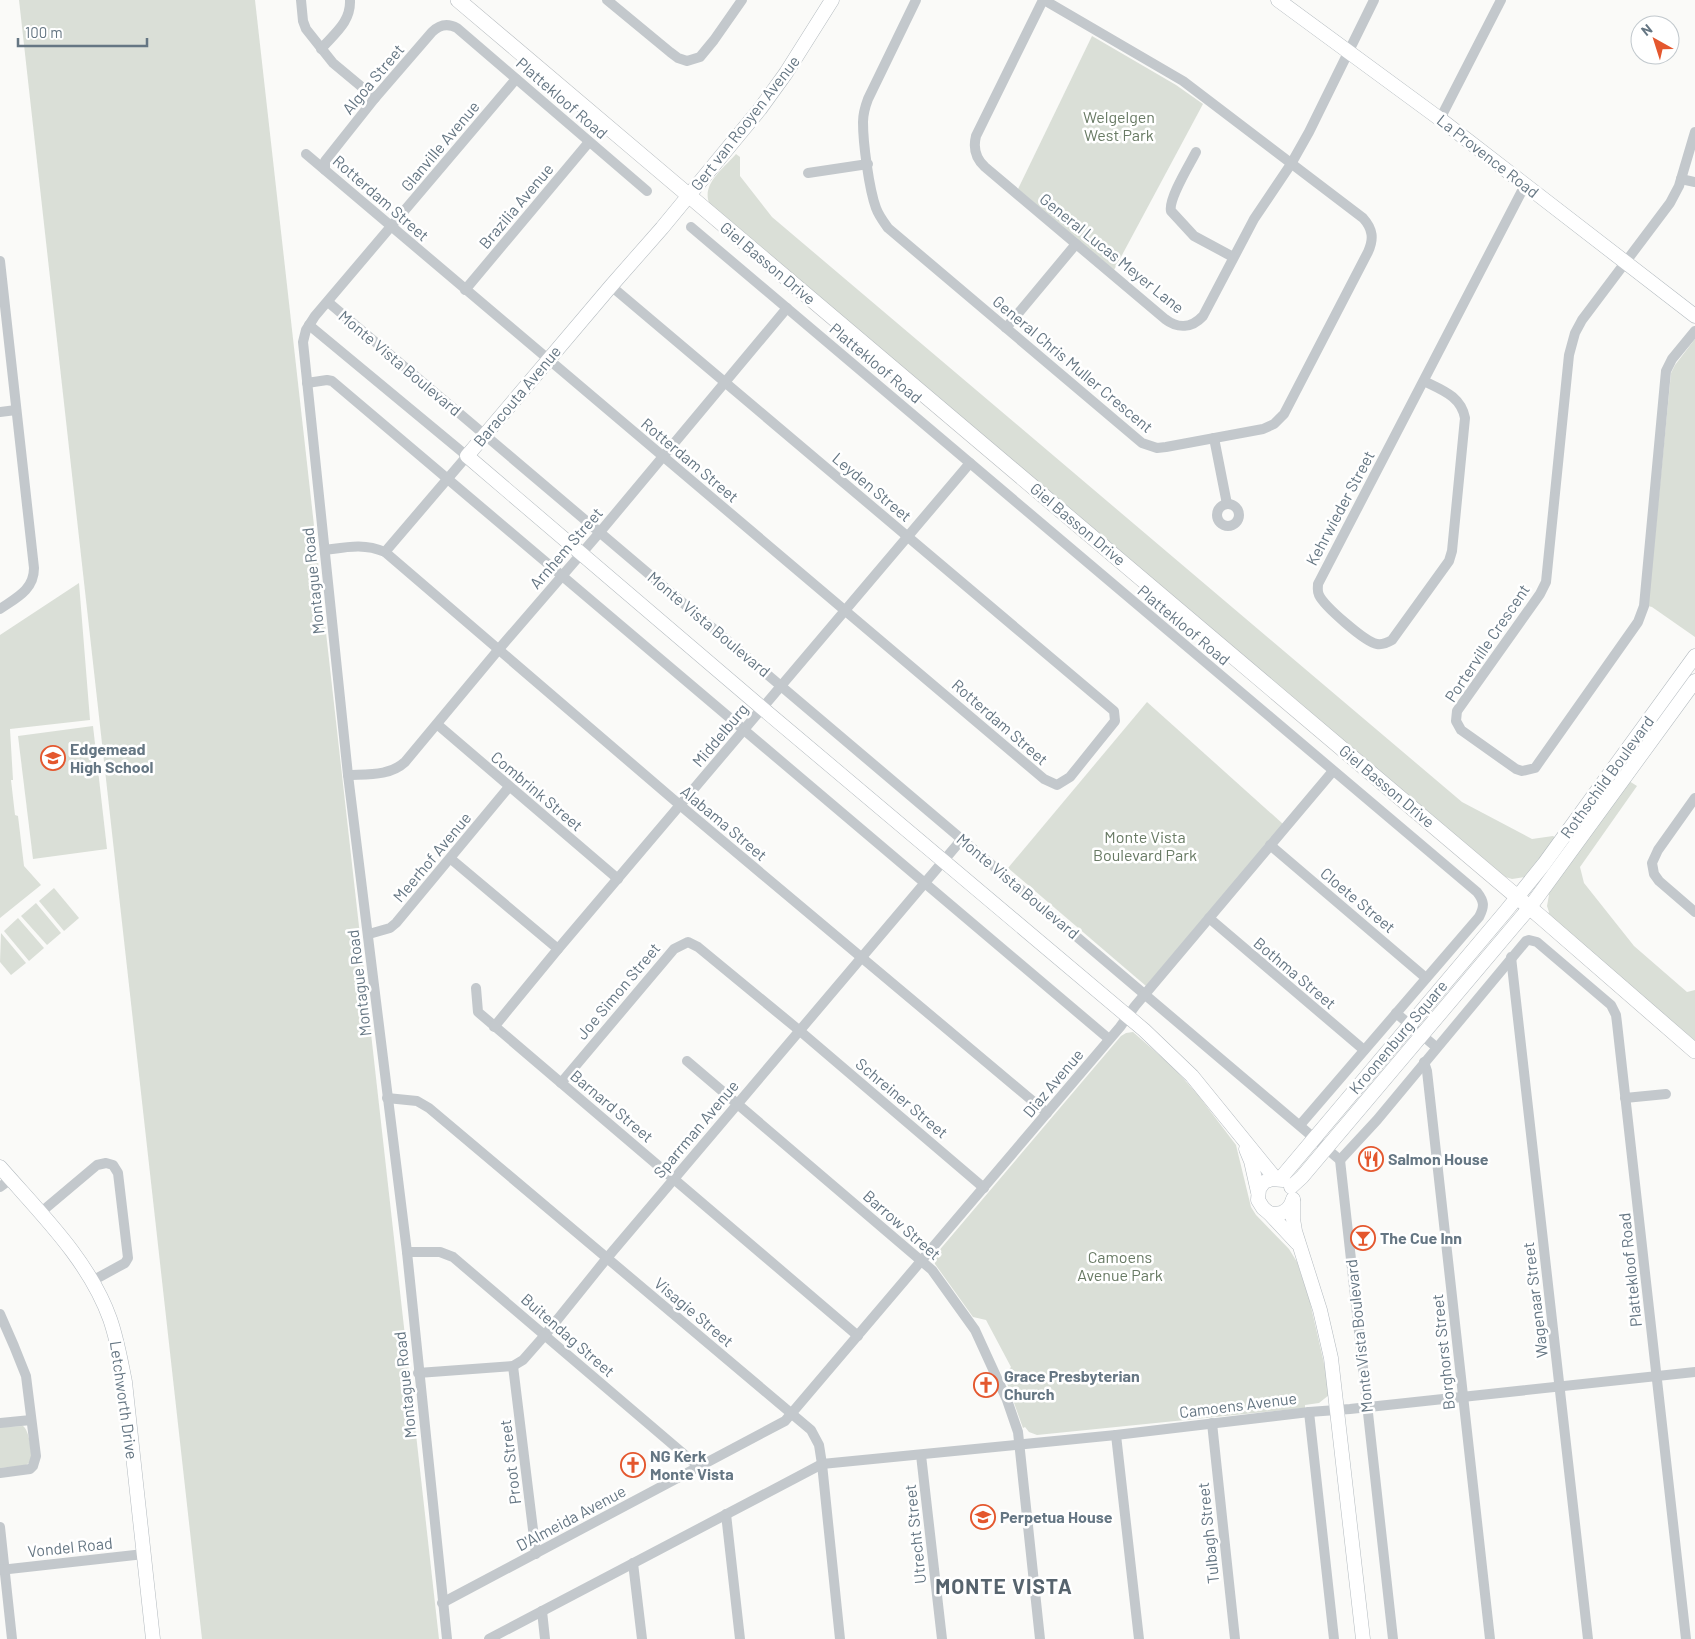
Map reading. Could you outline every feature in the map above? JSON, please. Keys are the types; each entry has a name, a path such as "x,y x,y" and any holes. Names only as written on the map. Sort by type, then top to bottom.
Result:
{"main road":[{"name":"Giel Basson Drive","path":"458,0 1530,907 1695,1051"}],"street":[{"path":"301,0 304,24 322,49 333,63 375,98"},
{"path":"322,49 347,19 350,12 350,0"},
{"path":"607,0 670,52 686,61 700,57 742,0"},
{"name":"Gert van Rooyen Avenue","path":"688,195 760,109 786,74 832,0"},
{"name":"General Chris Muller Crescent","path":"916,0 864,111 863,123 875,206 888,228 1142,443 1156,448 1263,429 1274,424 1284,414 1372,245 1370,227 1363,218 1183,81 1044,0"},
{"name":"General Lucas Meyer Lane","path":"1044,0 976,136 974,148 977,158 984,167 1170,324 1181,326 1192,325 1203,316 1254,219 1291,164 1309,132 1374,0"},
{"name":"La Provence Road","path":"1278,0 1440,119 1695,316"},
{"path":"1440,119 1501,0"},
{"name":"Algoa Street","path":"325,170 325,161 375,98 435,29 445,24 457,28"},
{"name":"Plattekloof Road","path":"457,28 647,191"},
{"name":"Glanville Avenue","path":"310,325 516,79"},
{"name":"Porterville Crescent","path":"1695,132 1681,178 1670,203 1624,262 1582,320 1575,334 1571,345 1560,439 1546,582 1540,594 1457,712 1456,721 1461,730 1516,770 1522,771 1535,768 1638,622 1641,615 1645,596 1666,371 1672,359 1695,331"},
{"name":"Brazilia Avenue","path":"465,290 589,142"},
{"path":"1196,152 1170,207 1194,236 1233,257"},
{"name":"Rotterdam Street","path":"306,154 1044,779 1057,785"},
{"path":"808,173 868,164"},
{"path":"1681,178 1695,182"},
{"name":"Kehrwieder Street","path":"1424,381 1448,393 1458,401 1462,406 1465,418 1452,551 1449,561 1396,634 1387,643 1377,644 1359,634 1329,608 1320,596 1318,584 1525,185"},
{"name":"Baracouta Avenue","path":"385,552 662,228 688,195"},
{"name":"Plattekloof Road","path":"691,227 1477,892 1484,903 1479,917"},
{"path":"1006,328 1076,244"},
{"path":"0,260 34,573 32,583 26,590 0,609"},
{"name":"Leyden Street","path":"611,286 1114,712 1116,721 1070,777 1057,785"},
{"name":"Monte Vista Boulevard","path":"328,302 1340,1160 1393,1639"},
{"name":"Arnhem Street","path":"348,775 389,772 399,768 438,725 499,649 582,554 787,308"},
{"name":"Monte Vista Boulevard","path":"310,325 1128,1016 1192,1076 1238,1135 1285,1186 1299,1246 1325,1327 1331,1358 1363,1639"},
{"name":"Montague Road","path":"310,325 303,342 307,383 348,775 407,1252 418,1374 447,1639"},
{"path":"307,383 332,381 1110,1039"},
{"path":"0,412 16,410"},
{"path":"1214,438 1227,504"},
{"name":"Middelburg","path":"494,1027 970,463"},
{"path":"325,550 372,546 385,552"},
{"name":"Alabama Street","path":"385,552 681,806 1047,1113"},
{"name":"Rothschild Boulevard","path":"1518,897 1695,656"},
{"name":"Rothschild Boulevard","path":"1530,907 1695,682"},
{"name":"Combrink Street","path":"438,725 618,879"},
{"name":"Diaz Avenue","path":"792,1414 1110,1039 1333,771"},
{"name":"Meerhof Avenue","path":"369,934 390,928 396,923 509,787"},
{"path":"1695,798 1658,850 1652,864 1654,874 1659,881 1695,912"},
{"name":"Sparrman Avenue","path":"513,1366 523,1360 545,1335 737,1103 962,839"},
{"name":"Cloete Street","path":"1270,845 1426,978"},
{"path":"451,859 558,950"},
{"name":"Kroonenburg Square","path":"1285,1186 1314,1136 1518,897"},
{"name":"Kroonenburg Square","path":"1285,1186 1302,1177 1530,907"},
{"name":"Kroonenburg Square","path":"1300,1125 1479,917"},
{"name":"Bothma Street","path":"1209,918 1364,1050"},
{"name":"Plattekloof Road","path":"1511,957 1524,942 1529,940 1537,942 1603,998 1614,1009 1616,1015 1686,1639"},
{"name":"Joe Simon Street","path":"561,1082 674,949 688,942 698,946 800,1030"},
{"path":"1340,1160 1377,1120 1511,957"},
{"name":"Wagenaar Street","path":"1511,957 1588,1639"},
{"name":"Barnard Street","path":"476,988 478,1012 494,1027 858,1336"},
{"path":"1396,1012 1436,1048"},
{"name":"Schreiner Street","path":"800,1030 984,1188"},
{"name":"Barrow Street","path":"687,1061 932,1270 975,1330 1007,1400 1018,1432 1040,1639"},
{"name":"Borghorst Street","path":"1424,1062 1427,1071 1490,1639"},
{"path":"1625,1098 1666,1094"},
{"name":"Visagie Street","path":"387,1098 417,1101 429,1108 805,1424 819,1445 840,1639"},
{"name":"Monte Vista Boulevard","path":"1238,1135 1251,1161 1258,1192"},
{"path":"40,1213 97,1165 106,1163 116,1167 128,1258 125,1263 92,1281"},
{"name":"Letchworth Drive","path":"0,1167 5,1183 40,1213 78,1260 92,1281 110,1317 125,1382 153,1639"},
{"path":"1264,1182 1285,1186 1290,1207 1284,1212 1269,1213 1260,1204 1258,1192 1264,1182"},
{"name":"Monte Vista Boulevard","path":"1269,1213 1299,1246"},
{"name":"Buitendag Street","path":"407,1252 440,1252 453,1257 699,1467"},
{"path":"0,1314 26,1376 36,1456 33,1466 24,1470 0,1473"},
{"path":"418,1374 513,1366"},
{"name":"Proot Street","path":"513,1366 536,1554"},
{"name":"Camoens Avenue","path":"822,1464 1116,1435 1309,1412 1695,1372"},
{"path":"1309,1412 1334,1639"},
{"name":"D'Almeida Avenue","path":"442,1604 785,1421 792,1414"},
{"path":"0,1423 31,1420"},
{"name":"Tulbagh Street","path":"1212,1423 1235,1639"},
{"path":"1116,1435 1139,1639"},
{"name":"Utrecht Street","path":"921,1455 942,1639"},
{"path":"489,1639 822,1464"},
{"path":"726,1514 740,1639"},
{"path":"0,1527 2,1569 12,1639"},
{"name":"Vondel Road","path":"2,1569 144,1554"},
{"path":"633,1563 642,1639"},
{"path":"542,1611 545,1639"}],"green space":[{"path":"19,0 255,0 439,1639 202,1639"},
{"name":"Welgelgen West Park","path":"1092,36 1176,85 1203,104 1114,270 1018,189"},
{"path":"736,154 740,157 740,176 772,217 1462,802 1532,839 1553,836 1558,839 1525,877 1512,879 1502,876 710,205 708,191 711,184"},
{"path":"1695,339 1695,637 1648,606 1671,373"},
{"path":"79,583 90,720 10,729 13,780 11,780 15,815 18,816 24,866 41,885 0,918 0,635"},
{"name":"Monte Vista Boulevard Park","path":"1147,702 1283,824 1146,986 1008,868"},
{"path":"93,726 107,849 33,859 18,736"},
{"path":"1629,781 1637,786 1580,867 1584,883 1634,946 1687,992 1695,990 1695,1041 1548,914 1548,894"},
{"path":"54,888 79,918 64,931 39,901"},
{"path":"36,903 61,933 47,945 21,916"},
{"path":"18,918 44,948 29,961 4,931"},
{"path":"1,933 26,963 11,975 0,962"},
{"name":"Camoens Avenue Park","path":"1133,1032 1182,1077 1236,1145 1251,1207 1256,1215 1289,1249 1297,1262 1309,1298 1326,1372 1329,1395 1319,1403 1305,1405 1305,1408 1037,1435 1029,1432 1025,1427 1023,1428 1004,1375 1011,1367 986,1320 973,1317 935,1264 934,1259 937,1253 1121,1036"},
{"path":"23,1426 30,1441 30,1461 25,1466 0,1468 0,1427"}],"place":[{"name":"Edgemead High School","path":"53,758"},
{"name":"Salmon House","path":"1371,1159"},
{"name":"The Cue Inn","path":"1363,1238"},
{"name":"Grace Presbyterian Church","path":"986,1385"},
{"name":"NG Kerk Monte Vista","path":"633,1465"},
{"name":"Perpetua House","path":"983,1517"}],"district":[{"name":"MONTE VISTA","path":"1004,1587"}]}
